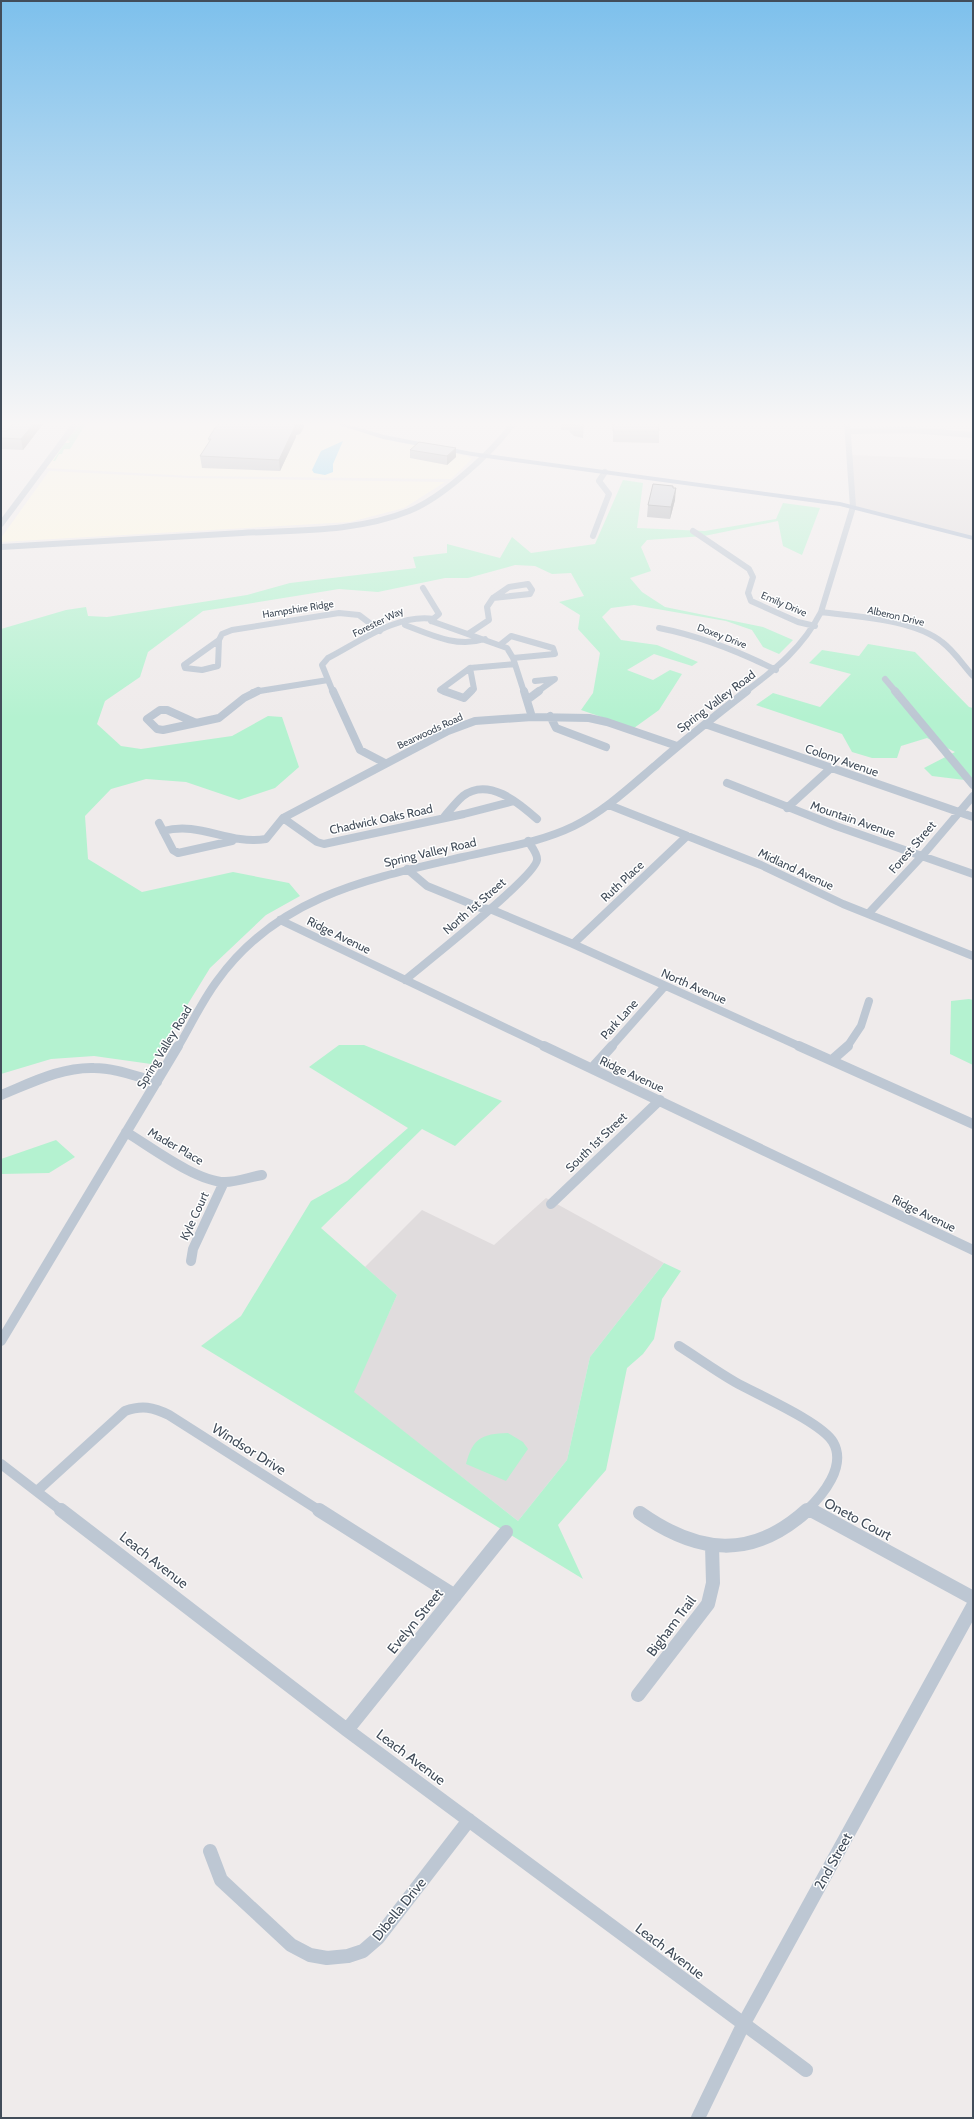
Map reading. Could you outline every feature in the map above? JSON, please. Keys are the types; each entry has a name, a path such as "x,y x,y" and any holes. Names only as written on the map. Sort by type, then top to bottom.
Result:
{"main road":[{"path":"907,521 973,538"}],"street":[{"path":"1,547 325,528 366,524 378,521"},
{"path":"593,536 599,521"},
{"name":"Spring Valley Road","path":"1,1341 217,981 248,946 280,920 303,905 341,888 407,870 528,841 573,826 609,805 677,746 776,670 805,640 815,626 821,612 849,521"},
{"name":"Emily Drive","path":"693,531 749,568 752,577 748,593 751,601 798,622 815,626"},
{"path":"468,634 489,620 487,608 493,598 505,589 528,584 532,590 527,595 493,598"},
{"path":"423,588 439,614 434,619"},
{"name":"Hampshire Ridge","path":"219,640 184,665 185,668 208,670 216,668 218,666 219,640 222,634 232,630 339,612 359,615 380,631"},
{"name":"Alberon Drive","path":"821,612 886,623 925,633 942,642 973,676"},
{"name":"Forester Way","path":"385,763 360,750 322,669 324,662 380,631 408,618 422,617 434,619 431,621 501,644"},
{"path":"405,625 462,643 474,643 485,639"},
{"name":"Doxey Drive","path":"659,628 685,633 714,642 776,670"},
{"path":"470,668 474,689 464,698 440,690 470,668 514,661 556,654 553,648 511,636 501,644 510,651 514,661 532,717"},
{"path":"527,700 555,679 535,681"},
{"path":"885,679 973,785"},
{"path":"196,723 167,710 160,710 148,719 155,728 160,730 196,723 219,718 254,692 328,680"},
{"path":"550,716 556,728 563,732 606,747"},
{"name":"Bearwoods Road","path":"159,823 173,850 178,853 222,842 251,842 266,839 283,818 385,763 448,731 467,724 550,716 589,718 607,722 677,746"},
{"name":"Colony Avenue","path":"705,724 973,817"},
{"path":"787,808 831,768"},
{"name":"Mountain Avenue","path":"727,783 787,808 973,874"},
{"path":"444,817 464,795 478,790 492,791 514,801 537,819"},
{"name":"Forest Street","path":"868,914 922,856 973,796"},
{"name":"Chadwick Oaks Road","path":"283,818 317,842 324,844 514,801"},
{"name":"Midland Avenue","path":"609,805 761,865 868,914 973,956"},
{"name":"Bearwoods Road","path":"163,831 176,827 191,827 236,841"},
{"name":"Ruth Place","path":"573,944 687,836"},
{"name":"North 1st Street","path":"405,980 490,909 533,870 537,860 536,854 528,841"},
{"name":"North Avenue","path":"407,870 427,886 481,908 490,909 573,944 973,1124"},
{"name":"Ridge Avenue","path":"280,920 973,1250"},
{"name":"Park Lane","path":"592,1068 665,986"},
{"path":"832,1060 850,1044 863,1024 869,1001"},
{"path":"1,1095 50,1075 82,1068 109,1070 157,1082"},
{"name":"South 1st Street","path":"551,1204 660,1100"},
{"name":"Mader Place","path":"126,1132 196,1174 224,1182 262,1175"},
{"name":"Kyle Court","path":"192,1261 193,1249 224,1182"},
{"name":"Oneto Court","path":"679,1346 723,1376 820,1429 828,1436 837,1454 837,1464 822,1494 809,1509 973,1598"},
{"name":"Windsor Drive","path":"38,1491 126,1411 139,1405 151,1407 168,1415 455,1596"},
{"name":"Leach Avenue","path":"1,1464 347,1730 743,2025 806,2070"},
{"path":"640,1513 675,1536 692,1542 712,1546 745,1544 762,1540 795,1521 809,1509"},
{"name":"Evelyn Street","path":"347,1730 506,1532"},
{"name":"Bigham Trail","path":"638,1695 708,1604 714,1579 712,1546"},
{"name":"2nd Street","path":"698,2118 743,2025 973,1606"},
{"name":"Dibella Drive","path":"210,1851 221,1880 291,1945 310,1955 327,1958 348,1956 363,1951 378,1938 469,1820"}],"shaded area":[{"path":"13,521 354,521 1,542 1,538"},
{"path":"905,521 973,521 973,539"},
{"path":"546,1198 664,1263 590,1357 567,1460 518,1521 353,1392 397,1295 365,1267 422,1210 494,1245"}],"green space":[{"path":"605,521 638,521 637,528 705,531 765,521 815,521 802,555 783,546 778,521 704,536 647,540 641,547 651,571 630,578 642,592 665,607 763,627 793,640 779,654 763,647 752,630 726,621 634,605 611,608 602,617 621,640 657,645 698,662 692,666 654,654 627,670 653,680 670,670 682,674 659,710 634,728 581,710 593,693 600,653 578,629 580,615 559,602 584,596 571,573 552,574 535,566 515,565 468,578 445,578 378,592 339,589 203,611 148,652 140,677 105,701 97,724 121,746 141,749 232,736 268,716 282,717 299,767 275,788 239,800 186,782 146,779 111,789 85,816 88,859 142,892 233,872 289,883 300,896 266,915 210,968 151,1064 94,1056 51,1059 1,1074 1,629 66,610 86,607 88,616 107,617 247,595 290,583 416,568 413,557 447,553 447,544 500,558 512,537 531,553 595,544"},
{"path":"868,644 915,652 969,707 973,708 973,781 932,776 924,768 955,752 927,738 901,746 897,758 872,758 852,752 842,734 756,705 773,693 820,707 851,674 809,663 822,650 859,656"},
{"path":"973,1000 973,1065 950,1054 951,1001"},
{"path":"339,1045 364,1045 502,1101 455,1146 422,1129 321,1228 397,1295 354,1392 518,1521 567,1460 590,1357 664,1263 681,1271 662,1299 654,1339 643,1354 627,1368 606,1470 558,1525 583,1579 201,1346 241,1316 311,1201 347,1181 408,1128 309,1067"},
{"path":"56,1140 75,1157 49,1173 1,1174 1,1159"},
{"path":"508,1433 523,1442 528,1449 506,1481 466,1464 472,1448 480,1439 485,1436"}]}
